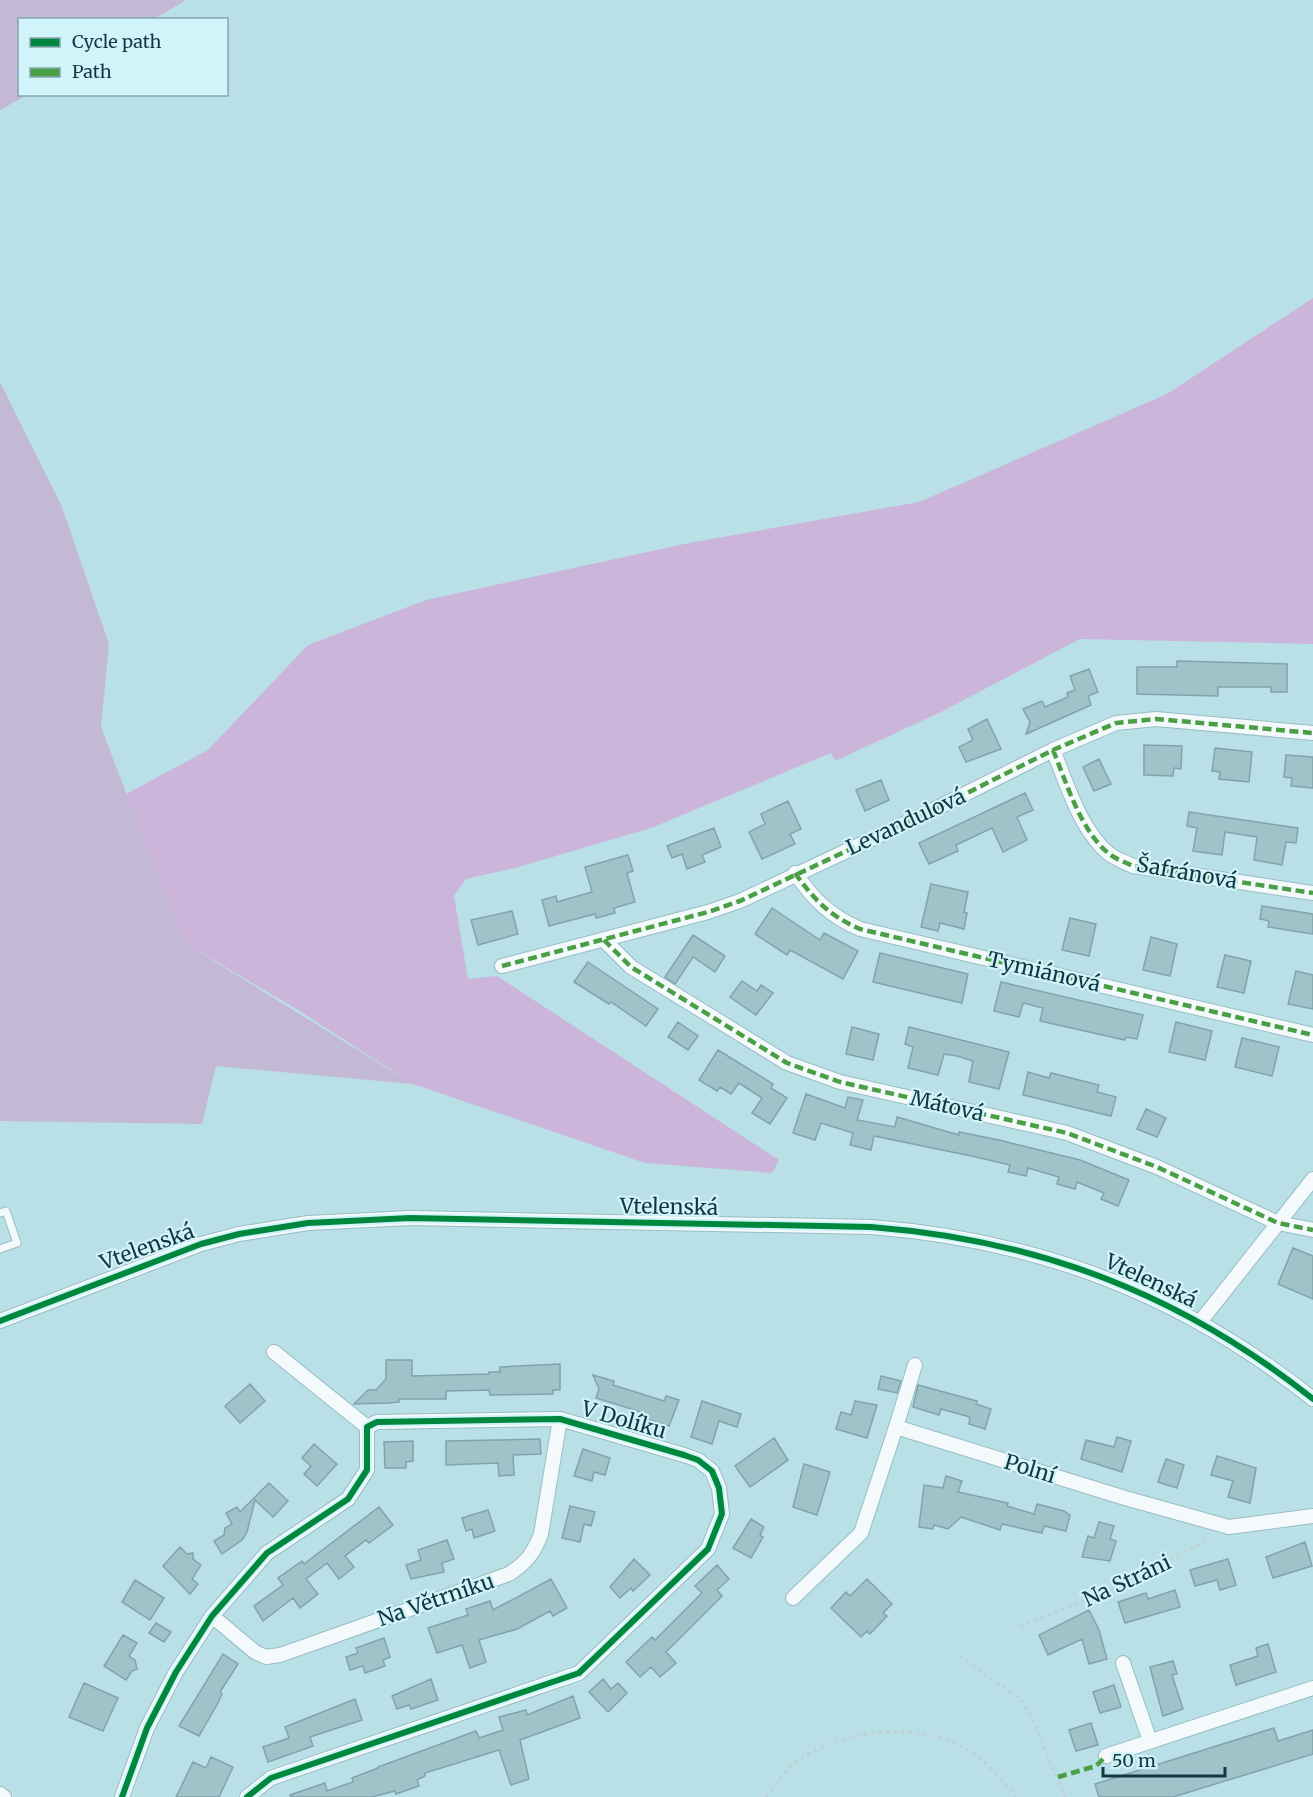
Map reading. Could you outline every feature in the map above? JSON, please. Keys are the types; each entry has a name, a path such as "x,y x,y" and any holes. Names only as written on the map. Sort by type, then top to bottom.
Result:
{"street":[{"name":"Levandulová","path":"502,966 708,912 740,901 795,873 921,816 1053,750 1116,723 1156,719 1313,733"},
{"name":"Šafránová","path":"1053,750 1080,813 1095,839 1109,854 1133,866 1313,893"},
{"name":"Tymiánová","path":"795,873 813,900 835,918 860,929 1313,1035"},
{"name":"Mátová","path":"604,940 631,967 787,1063 840,1082 1067,1133 1156,1167 1278,1222 1313,1230"},
{"path":"1200,1322 1313,1179"},
{"name":"Vtelenská","path":"0,1321 165,1256 239,1234 318,1222 410,1218 871,1227 936,1233 998,1244 1063,1261 1134,1288 1200,1322 1266,1364 1313,1399"},
{"path":"122,1797 147,1728 176,1672 212,1616 267,1553 348,1499 367,1470 367,1427 274,1352"},
{"path":"793,1598 861,1533 915,1365"},
{"name":"V Dolíku","path":"248,1797 271,1778 579,1673 708,1549 722,1514 720,1488 712,1472 698,1460 560,1419 377,1422 367,1427"},
{"name":"Na Větrníku","path":"212,1616 255,1652 266,1657 280,1655 509,1574 529,1558 541,1534 560,1419"},
{"name":"Polní","path":"896,1427 1104,1492 1229,1527"},
{"path":"1229,1527 1313,1516"},
{"path":"1124,1663 1150,1741"},
{"path":"1106,1756 1313,1688"},
{"path":"0,1794 4,1797"}],"lane":[{"path":"0,1213 6,1211 17,1243 0,1249"}],"path":[{"path":"960,1656 1022,1701 1034,1722 1065,1797"},
{"path":"766,1797 795,1763 823,1747 851,1738 884,1732 917,1734 959,1745 999,1776 1016,1797"}],"shaded area":[{"path":"0,0 186,0 156,18 18,18 18,96 25,96 0,110"},
{"path":"1313,298 1313,644 1080,639 939,713 835,761 831,753 651,828 515,868 466,879 454,896 468,979 497,976 779,1160 772,1173 645,1163 413,1084 298,1010 183,942 126,794 208,750 308,645 426,600 689,543 919,502 1167,394"},
{"path":"0,382 62,507 109,644 101,727 183,942 413,1084 216,1066 202,1124 0,1121"}],"building":[{"path":"1177,661 1287,664 1287,692 1271,692 1271,687 1218,687 1218,696 1137,694 1137,667 1177,667"},
{"path":"1089,669 1098,692 1088,696 1091,705 1026,734 1030,722 1023,709 1042,701 1045,707 1068,697 1067,693 1075,690 1070,676"},
{"path":"987,719 1001,749 966,762 959,747 973,740 968,729"},
{"path":"1144,745 1182,746 1181,769 1174,768 1173,776 1144,775"},
{"path":"1215,748 1252,752 1249,782 1219,779 1220,772 1212,771"},
{"path":"1286,755 1313,757 1313,788 1291,786 1292,778 1284,777"},
{"path":"1099,759 1111,784 1094,791 1083,767"},
{"path":"881,780 889,800 865,811 856,790"},
{"path":"1025,793 1033,810 1017,817 1027,840 1003,852 992,828 956,845 958,851 929,864 919,843"},
{"path":"788,801 801,829 790,834 795,844 762,859 749,832 765,824 761,814"},
{"path":"1189,812 1298,828 1296,843 1286,842 1282,865 1254,860 1257,837 1225,832 1222,855 1193,851 1197,828 1187,826"},
{"path":"714,828 721,847 702,855 705,862 687,869 682,854 672,858 667,846"},
{"path":"628,855 633,871 627,873 635,902 614,908 615,913 596,918 595,914 549,926 542,900 556,896 557,902 592,892 585,867"},
{"path":"931,884 968,892 964,912 967,913 964,929 940,923 938,931 921,927"},
{"path":"1262,906 1313,914 1313,934 1268,927 1269,921 1260,919"},
{"path":"772,908 820,940 824,933 858,951 843,979 790,950 787,955 755,934"},
{"path":"512,911 518,934 478,945 471,920"},
{"path":"1070,918 1096,924 1089,956 1062,950"},
{"path":"693,935 725,956 715,972 693,957 675,984 665,977"},
{"path":"1151,937 1177,944 1170,976 1143,970"},
{"path":"880,953 968,974 962,1003 873,982"},
{"path":"1225,955 1251,961 1244,993 1217,987"},
{"path":"588,962 658,1009 646,1026 611,1002 609,1004 574,982"},
{"path":"1296,971 1313,975 1313,1009 1288,1004"},
{"path":"742,981 757,991 761,985 773,993 756,1015 730,997"},
{"path":"1001,982 1143,1015 1137,1039 1126,1037 1125,1040 1040,1021 1043,1008 1023,1003 1019,1017 994,1011"},
{"path":"678,1022 698,1036 688,1050 668,1037"},
{"path":"1176,1022 1212,1031 1205,1060 1169,1052"},
{"path":"852,1027 879,1034 873,1060 846,1054"},
{"path":"909,1027 1009,1052 999,1089 969,1082 973,1061 957,1056 944,1054 938,1075 908,1068 913,1047 905,1044"},
{"path":"1242,1038 1279,1047 1272,1076 1235,1067"},
{"path":"718,1050 773,1084 771,1088 787,1098 770,1124 752,1113 762,1098 739,1083 731,1094 720,1087 717,1091 699,1080"},
{"path":"1028,1072 1049,1078 1051,1073 1099,1085 1097,1092 1116,1097 1111,1116 1023,1095"},
{"path":"806,1094 845,1108 848,1097 863,1100 857,1120 895,1127 897,1117 959,1135 959,1132 999,1140 1080,1160 1129,1180 1118,1206 1101,1199 1104,1193 1077,1182 1075,1189 1057,1184 1059,1177 1028,1168 1026,1176 1008,1172 1010,1165 874,1136 871,1150 850,1145 853,1133 821,1123 815,1140 793,1133"},
{"path":"1146,1109 1166,1118 1157,1137 1137,1129"},
{"path":"1293,1248 1313,1256 1313,1299 1278,1284"},
{"path":"386,1360 412,1360 412,1376 489,1374 489,1372 500,1372 500,1367 560,1364 560,1390 553,1390 553,1394 490,1395 489,1390 446,1391 446,1399 399,1399 399,1402 354,1404 368,1390 376,1390 386,1379"},
{"path":"593,1375 614,1381 613,1385 664,1401 666,1396 679,1400 669,1426 640,1417 641,1412 596,1398 599,1389"},
{"path":"881,1376 901,1381 897,1393 878,1389"},
{"path":"250,1384 265,1401 240,1423 225,1406"},
{"path":"918,1385 977,1401 976,1404 991,1409 985,1429 969,1424 970,1417 941,1409 939,1415 913,1407"},
{"path":"702,1401 741,1414 737,1427 719,1421 712,1444 691,1437"},
{"path":"855,1401 877,1405 867,1438 836,1429 841,1412 851,1415"},
{"path":"1117,1437 1131,1441 1122,1472 1081,1459 1086,1440 1114,1447"},
{"path":"774,1438 788,1460 750,1487 735,1466"},
{"path":"540,1439 541,1454 513,1455 514,1475 499,1476 498,1463 446,1465 446,1441"},
{"path":"413,1441 413,1461 406,1462 406,1468 385,1468 384,1442"},
{"path":"314,1444 337,1464 317,1486 304,1474 311,1466 302,1458"},
{"path":"583,1449 610,1458 605,1475 594,1472 592,1481 574,1476"},
{"path":"1217,1456 1256,1468 1250,1503 1228,1497 1233,1481 1211,1475"},
{"path":"1166,1459 1184,1465 1177,1488 1158,1482"},
{"path":"804,1464 830,1472 817,1515 793,1507"},
{"path":"946,1476 962,1481 958,1492 1008,1503 1007,1506 1034,1514 1037,1504 1064,1511 1070,1515 1066,1531 1044,1526 1042,1533 1002,1524 1000,1530 961,1517 948,1529 934,1525 933,1529 919,1527 924,1485 943,1488"},
{"path":"269,1483 288,1501 273,1517 255,1500 247,1532 242,1540 222,1554 214,1541 224,1535 225,1528 232,1524 226,1513 237,1507 240,1512"},
{"path":"570,1506 595,1512 591,1526 584,1524 580,1542 562,1538"},
{"path":"379,1507 393,1525 369,1543 366,1540 345,1556 354,1567 339,1579 327,1563 306,1579 318,1594 300,1608 293,1598 263,1621 254,1606 283,1585 278,1578 302,1561 304,1564"},
{"path":"488,1510 495,1531 474,1538 472,1529 466,1531 462,1518"},
{"path":"751,1519 764,1527 760,1535 763,1537 751,1558 733,1548"},
{"path":"1099,1522 1114,1526 1110,1539 1116,1541 1110,1561 1082,1557 1088,1536 1094,1538"},
{"path":"447,1540 454,1559 442,1563 444,1572 411,1579 406,1565 421,1560 418,1550"},
{"path":"1305,1542 1312,1566 1273,1578 1266,1557"},
{"path":"180,1547 187,1554 193,1553 193,1559 201,1565 192,1579 198,1584 190,1594 163,1566"},
{"path":"634,1559 650,1575 633,1591 631,1588 620,1598 610,1587"},
{"path":"1228,1559 1236,1585 1220,1590 1217,1580 1195,1586 1190,1570"},
{"path":"717,1565 729,1579 717,1590 722,1596 666,1652 676,1663 660,1677 651,1667 640,1677 626,1662 652,1637 655,1640 702,1593 695,1586"},
{"path":"551,1579 567,1608 553,1616 550,1611 517,1629 479,1640 486,1662 470,1668 462,1645 437,1653 428,1628 468,1615 466,1609 490,1601 493,1610"},
{"path":"867,1579 892,1604 883,1613 887,1616 870,1634 867,1631 861,1637 831,1608 846,1592 850,1596"},
{"path":"135,1580 164,1598 150,1620 122,1602"},
{"path":"1175,1590 1180,1607 1125,1623 1118,1602 1146,1593 1148,1599"},
{"path":"1089,1610 1099,1630 1107,1659 1089,1664 1082,1639 1048,1655 1039,1635"},
{"path":"156,1623 171,1632 164,1642 149,1633"},
{"path":"123,1635 137,1643 129,1656 135,1660 137,1669 132,1671 126,1680 104,1666"},
{"path":"384,1638 390,1657 383,1660 385,1666 365,1673 363,1666 350,1670 346,1657 358,1653 356,1648"},
{"path":"1268,1644 1276,1672 1236,1685 1230,1665 1258,1656 1256,1648"},
{"path":"223,1654 238,1664 220,1692 222,1694 218,1703 199,1736 179,1726"},
{"path":"1173,1661 1177,1674 1172,1675 1183,1709 1163,1716 1150,1667"},
{"path":"431,1679 438,1700 411,1709 409,1705 397,1709 392,1696"},
{"path":"603,1679 611,1689 618,1683 627,1693 608,1712 589,1692"},
{"path":"84,1683 118,1698 103,1731 69,1717"},
{"path":"1114,1685 1121,1707 1100,1713 1093,1692"},
{"path":"573,1696 580,1718 520,1740 529,1779 511,1785 499,1750 425,1773 425,1776 417,1780 419,1786 396,1794 395,1791 372,1797 291,1797 290,1795 325,1783 327,1791 353,1782 352,1778 378,1767 476,1731 479,1738 503,1730 499,1717 526,1710 527,1715"},
{"path":"355,1699 362,1720 310,1737 313,1746 268,1762 263,1747 289,1738 285,1727"},
{"path":"1091,1723 1098,1745 1076,1751 1069,1730"},
{"path":"1274,1728 1278,1741 1313,1730 1313,1754 1173,1797 1099,1797 1095,1784"},
{"path":"211,1757 233,1767 219,1797 176,1797 193,1762 206,1768"}],"marked path":[{"path":"502,966 708,912 740,901 921,816 1053,750 1116,723 1156,719 1313,733"},
{"path":"1053,750 1082,819 1098,843 1114,857 1133,866 1313,893"},
{"path":"795,873 823,906 840,919 860,929 1313,1035"},
{"path":"604,940 631,967 787,1063 840,1082 1067,1133 1157,1167 1278,1223 1313,1230"},
{"path":"1058,1777 1096,1766 1106,1756"}],"cycle path":[{"path":"0,1321 201,1244 239,1234 308,1223 410,1218 871,1227 933,1234 992,1245 1050,1259 1105,1278 1159,1302 1212,1330 1263,1362 1313,1399"},
{"path":"122,1797 147,1728 176,1672 212,1616 267,1553 348,1499 367,1470 367,1427 377,1422 560,1419 684,1455 698,1460 712,1471 719,1488 722,1514 708,1549 579,1673 271,1778 247,1797"}]}
